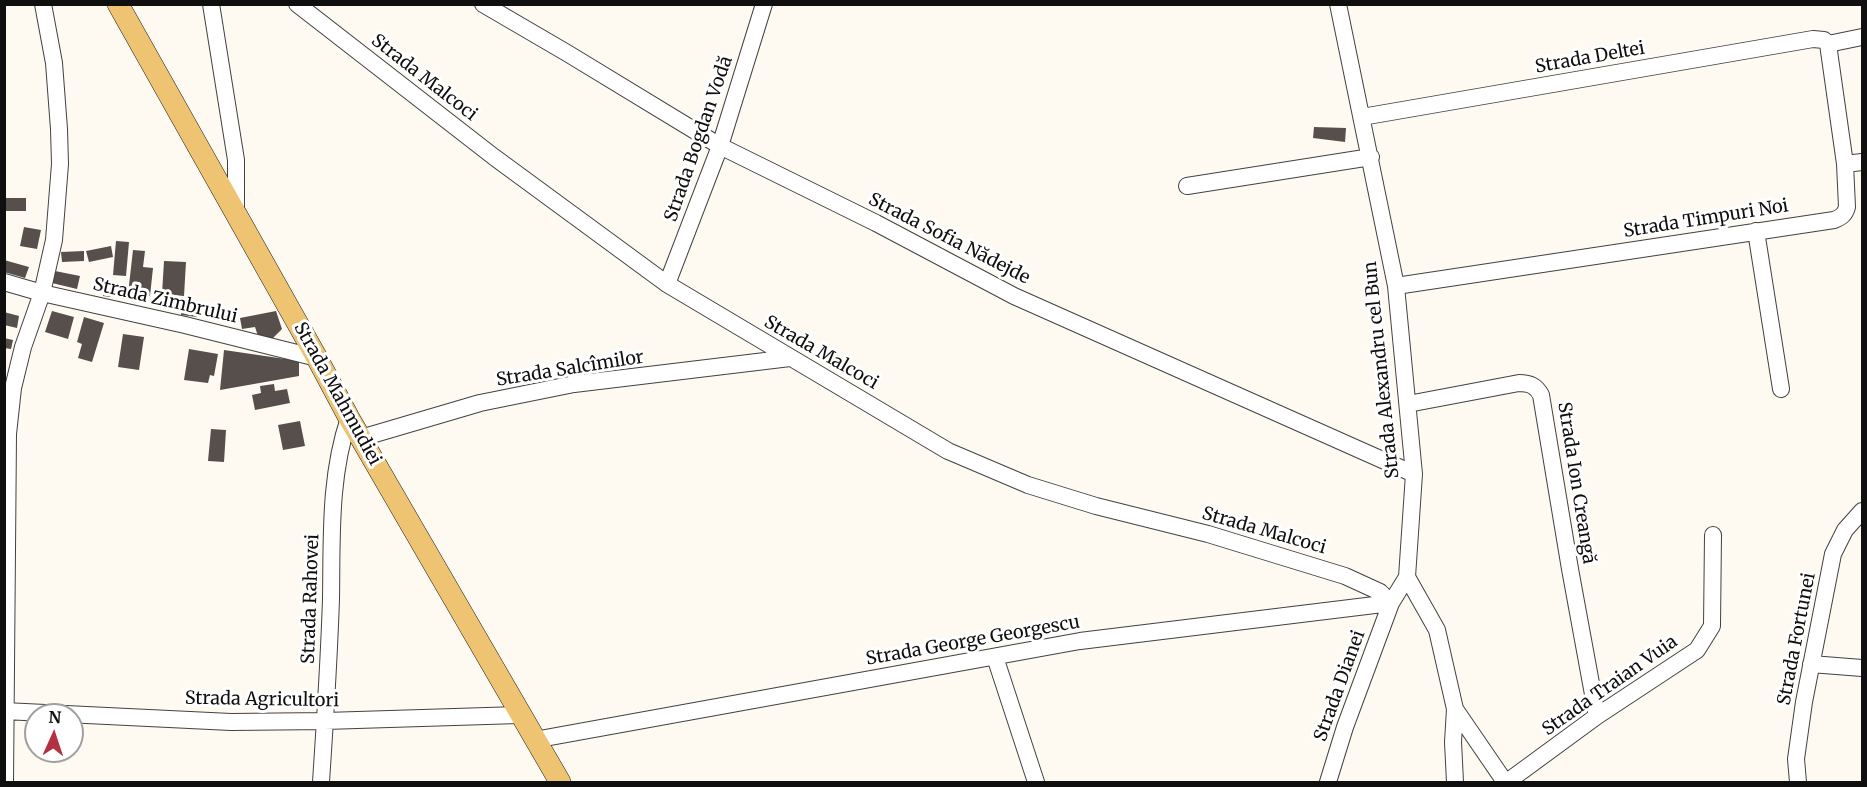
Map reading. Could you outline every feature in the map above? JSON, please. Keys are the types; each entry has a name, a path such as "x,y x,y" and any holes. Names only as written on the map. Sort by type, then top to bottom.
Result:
{"main road":[{"name":"Strada Mahmudiei","path":"118,4 349,418 560,783"}],"street":[{"path":"5,783 8,434 13,388 23,347 42,293 54,240 60,164 54,63 44,4"},
{"path":"212,4 236,160 236,213"},
{"name":"Strada Malcoci","path":"297,4 494,157 667,284 948,451 1028,485 1096,506 1208,534 1345,576 1380,592 1391,603"},
{"name":"Strada Sofia Nădejde","path":"483,4 720,147 876,223 1014,296 1414,474"},
{"name":"Strada Bogdan Vodă","path":"667,284 720,147 764,4"},
{"name":"Strada Alexandru cel Bun","path":"1338,4 1396,286 1414,474 1407,577"},
{"name":"Strada Deltei","path":"1362,117 1814,39 1826,42 1863,37"},
{"name":"Strada Timpuri Noi","path":"1396,286 1834,220 1841,217 1847,207 1845,164 1826,42"},
{"path":"1187,186 1371,157"},
{"path":"1845,164 1863,162"},
{"path":"1756,231 1781,388"},
{"name":"Strada Zimbrului","path":"4,282 317,358"},
{"name":"Strada Salcîmilor","path":"361,438 480,403 574,384 790,358"},
{"name":"Strada Ion Creangă","path":"1408,404 1519,383 1527,383 1539,390 1542,395 1596,716"},
{"name":"Strada Rahovei","path":"321,783 330,630 334,480 342,439 349,418"},
{"name":"Strada Fortunei","path":"1798,783 1796,759 1811,664 1833,554 1845,530 1863,511"},
{"name":"Strada Traian Vuia","path":"1506,783 1596,716 1697,650 1712,626 1713,535"},
{"path":"1391,603 1407,577 1437,630 1455,709 1453,742 1455,783"},
{"name":"Strada George Georgescu","path":"534,740 1080,641 1391,603"},
{"name":"Strada Dianei","path":"1328,783 1345,727 1391,603"},
{"path":"995,657 1036,783"},
{"path":"1811,664 1863,668"},
{"path":"1455,709 1506,783"},
{"name":"Strada Agricultori","path":"5,711 231,722 519,715"}],"building":[{"path":"1314,127 1346,128 1345,142 1313,138"},
{"path":"4,198 26,198 26,211 4,211"},
{"path":"24,227 41,230 37,249 20,246"},
{"path":"116,241 129,242 126,276 113,275"},
{"path":"111,246 113,257 89,262 86,251"},
{"path":"133,250 145,251 143,267 153,268 150,296 128,294"},
{"path":"84,251 84,261 62,262 61,252"},
{"path":"4,260 29,267 25,278 4,272"},
{"path":"164,261 186,262 184,296 162,294"},
{"path":"55,271 80,276 77,289 52,283"},
{"path":"105,283 113,284 111,297 103,296"},
{"path":"183,300 198,301 197,317 181,315"},
{"path":"52,311 74,317 68,339 45,332"},
{"path":"276,311 282,329 272,339 258,336 255,327 242,329 240,318"},
{"path":"4,312 19,316 17,328 4,325"},
{"path":"84,317 104,323 92,362 78,358 82,344 77,342"},
{"path":"123,334 144,337 139,370 118,367"},
{"path":"4,338 13,340 11,349 4,348"},
{"path":"189,349 218,354 214,376 210,375 208,383 184,380"},
{"path":"224,350 299,361 299,376 220,390"},
{"path":"274,384 275,391 287,389 290,403 255,410 252,395 261,393 260,386"},
{"path":"300,421 305,446 283,450 278,425"},
{"path":"211,429 226,430 224,462 208,461"}]}
